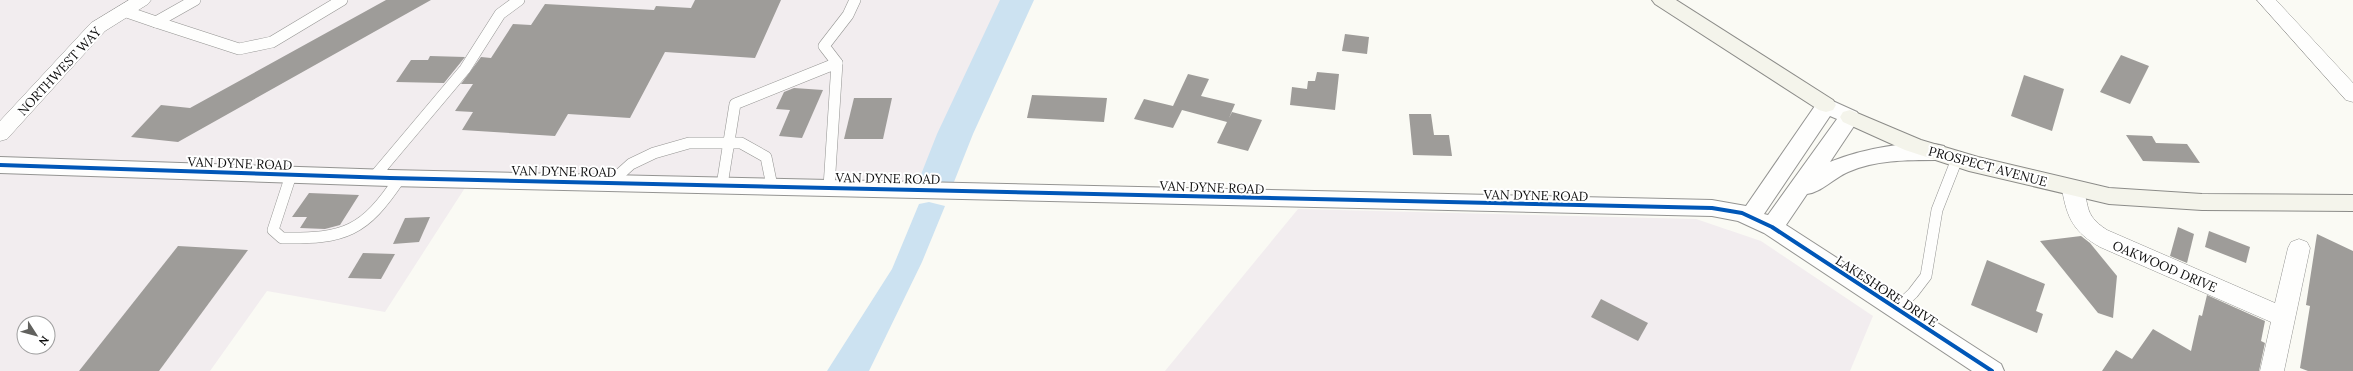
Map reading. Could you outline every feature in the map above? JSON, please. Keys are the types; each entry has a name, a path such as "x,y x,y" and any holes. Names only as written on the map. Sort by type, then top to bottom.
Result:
{"main road":[{"name":"PROSPECT AVENUE","path":"1662,0 1774,74 1826,105"},
{"name":"PROSPECT AVENUE","path":"1850,117 1913,145 1957,159 2073,189 2109,196 2173,201 2353,203"}],"street":[{"name":"NORTHWEST WAY","path":"0,134 98,27 142,0"},
{"path":"2266,0 2353,95"},
{"name":"PROSPECT AVENUE","path":"1826,105 1850,117"},
{"path":"1751,216 1826,105"},
{"path":"1772,227 1850,117"},
{"path":"1788,204 1817,178 1849,161 1875,155 1936,152"},
{"name":"VAN DYNE ROAD","path":"0,165 400,178 829,187 1337,201 1712,208 1733,211 1751,216 1772,227"},
{"name":"OAKWOOD DRIVE","path":"2073,189 2076,212 2091,232 2108,241 2284,317"},
{"name":"LAKESHORE DRIVE","path":"1772,227 1992,371"},
{"path":"2272,371 2299,248"}],"lane":[{"path":"156,22 195,0"},
{"path":"124,11 239,49 272,42 342,0"},
{"path":"374,177 465,68 500,14 519,0"},
{"path":"829,187 837,63 824,46 855,0"},
{"path":"722,185 735,104 837,63"},
{"path":"611,182 631,164 670,148 689,143 741,143 766,157 772,186"},
{"path":"1896,309 1913,293 1926,276 1937,210 1957,159"},
{"path":"291,175 273,230 282,238 323,238 342,233 361,224 381,206 400,178"}],"shaded area":[{"path":"0,0 1007,0 916,189 470,180 385,312 267,291 210,371 0,371"},
{"path":"1298,209 1696,219 1761,241 1873,316 1850,371 1165,371"}],"water":[{"path":"929,202 945,206 922,262 869,371 827,371 892,269 919,204"}],"building":[{"path":"386,0 431,0 178,142 131,137 161,105 190,108"},
{"path":"695,0 781,0 755,58 665,52 630,118 568,114 555,136 462,130 473,112 455,111 473,84 461,84 481,57 491,58 513,24 531,25 545,4 654,10 656,6 691,8"},
{"path":"1345,34 1369,37 1367,54 1342,51"},
{"path":"2121,55 2149,66 2130,104 2100,92"},
{"path":"430,56 465,57 444,83 396,82 411,60 428,60"},
{"path":"1317,72 1339,74 1335,110 1290,105 1292,87 1307,89 1308,81 1315,81"},
{"path":"1188,74 1209,79 1201,96 1235,104 1229,118 1232,112 1262,120 1248,151 1217,143 1227,122 1182,110 1173,128 1134,119 1144,99 1173,106"},
{"path":"2024,75 2064,89 2052,131 2011,116"},
{"path":"794,88 823,90 802,138 779,136 790,110 776,109 784,92"},
{"path":"1032,95 1107,98 1104,122 1027,118"},
{"path":"854,98 892,98 883,139 844,139"},
{"path":"1409,114 1431,114 1434,135 1449,135 1452,156 1413,155"},
{"path":"2126,135 2152,136 2156,143 2187,144 2200,163 2143,161"},
{"path":"309,193 359,195 340,225 325,229 300,228 307,217 292,217"},
{"path":"430,217 419,242 393,244 405,218"},
{"path":"2178,227 2194,234 2187,263 2170,256"},
{"path":"2209,231 2250,247 2246,263 2205,247"},
{"path":"2317,234 2353,251 2353,371 2308,371 2300,368 2310,306 2306,305"},
{"path":"2081,236 2090,243 2117,276 2113,318 2098,313 2040,241"},
{"path":"178,246 248,250 159,371 79,371"},
{"path":"363,253 395,254 381,279 348,278"},
{"path":"1987,260 2045,284 2036,311 2043,314 2037,333 1971,305"},
{"path":"2207,295 2265,321 2261,341 2265,343 2259,371 2102,371 2116,350 2132,359 2153,329 2191,351 2199,315 2202,316"},
{"path":"1601,299 1648,323 1638,341 1591,317"}],"waterway":[{"path":"939,177 955,134 1017,0"}],"cycle path":[{"path":"0,165 390,178 1712,208 1742,213 1772,227 1992,371"}]}
